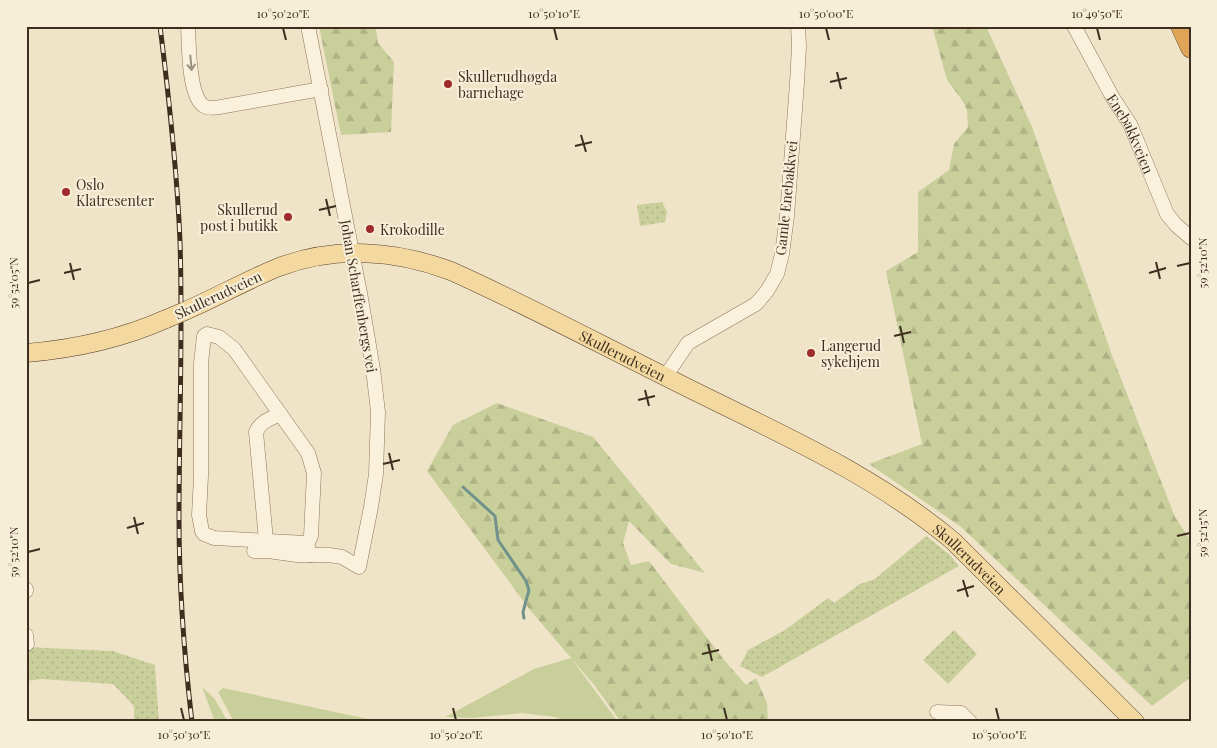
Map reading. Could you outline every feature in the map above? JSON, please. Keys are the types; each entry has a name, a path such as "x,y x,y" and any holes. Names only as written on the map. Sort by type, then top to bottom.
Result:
{"highway":[{"path":"1181,26 1191,48"}],"main road":[{"name":"Skullerudveien","path":"26,353 55,351 89,345 136,331 185,311 279,267 319,256 352,253 387,254 406,257 451,271 847,467 887,491 929,520 988,575 1135,722"}],"street":[{"path":"188,26 193,84 198,100 204,106 214,108 321,90"},
{"name":"Johan Scharffenbergs vei","path":"308,26 352,253 373,369 378,412 376,474 359,567 344,558 309,550"},
{"name":"Gamle Enebakkvei","path":"665,376 688,343 756,304 777,274 782,254 787,216 797,83 798,26"},
{"name":"Enebakkveien","path":"1074,26 1113,98 1130,124 1167,214 1191,238"},
{"path":"212,334 219,337 234,349 308,452 314,473 314,500 309,550 306,543 214,538 204,534 200,526 200,363 204,336 212,334"},
{"path":"266,540 256,432 264,421 280,414"},
{"path":"254,551 297,555 309,550"},
{"path":"26,635 26,644"},
{"path":"937,712 961,713 970,722"}],"green space":[{"path":"319,26 378,26 376,30 378,43 394,62 391,132 341,135"},
{"path":"932,26 986,26 1032,127 1113,358 1175,517 1191,541 1191,677 1152,706 960,526 869,464 922,444 886,271 918,252 918,192 949,170 954,144 968,127 967,110 947,80"},
{"path":"662,202 667,212 665,222 640,226 637,205"},
{"path":"497,403 593,437 705,573 671,564 629,521 623,543 631,565 649,561 724,660 746,685 756,678 767,703 768,722 621,722 595,686 530,610 427,471 453,425"},
{"path":"926,536 949,554 959,566 762,677 740,666 748,650 785,630 828,598 834,603 860,584 875,579"},
{"path":"954,630 977,654 948,684 923,660"},
{"path":"26,647 113,651 155,665 159,722 134,722 134,706 113,684 41,679 26,681"},
{"path":"571,658 618,722 565,722 555,717 522,713 472,718 445,717 534,669"},
{"path":"202,687 214,698 228,722 215,722"},
{"path":"223,688 382,722 234,722 218,692"}],"waterway":[{"path":"463,487 495,516 498,540 526,581 529,590 523,612 524,618"}],"railway":[{"path":"160,26 172,133 180,241 179,544 182,620 192,722"}],"place":[{"name":"Skullerudhøgda barnehage","path":"448,84"},
{"name":"Oslo Klatresenter","path":"66,192"},
{"name":"Skullerud post i butikk","path":"288,217"},
{"name":"Krokodille","path":"370,229"},
{"name":"Langerud sykehjem","path":"811,353"}]}
